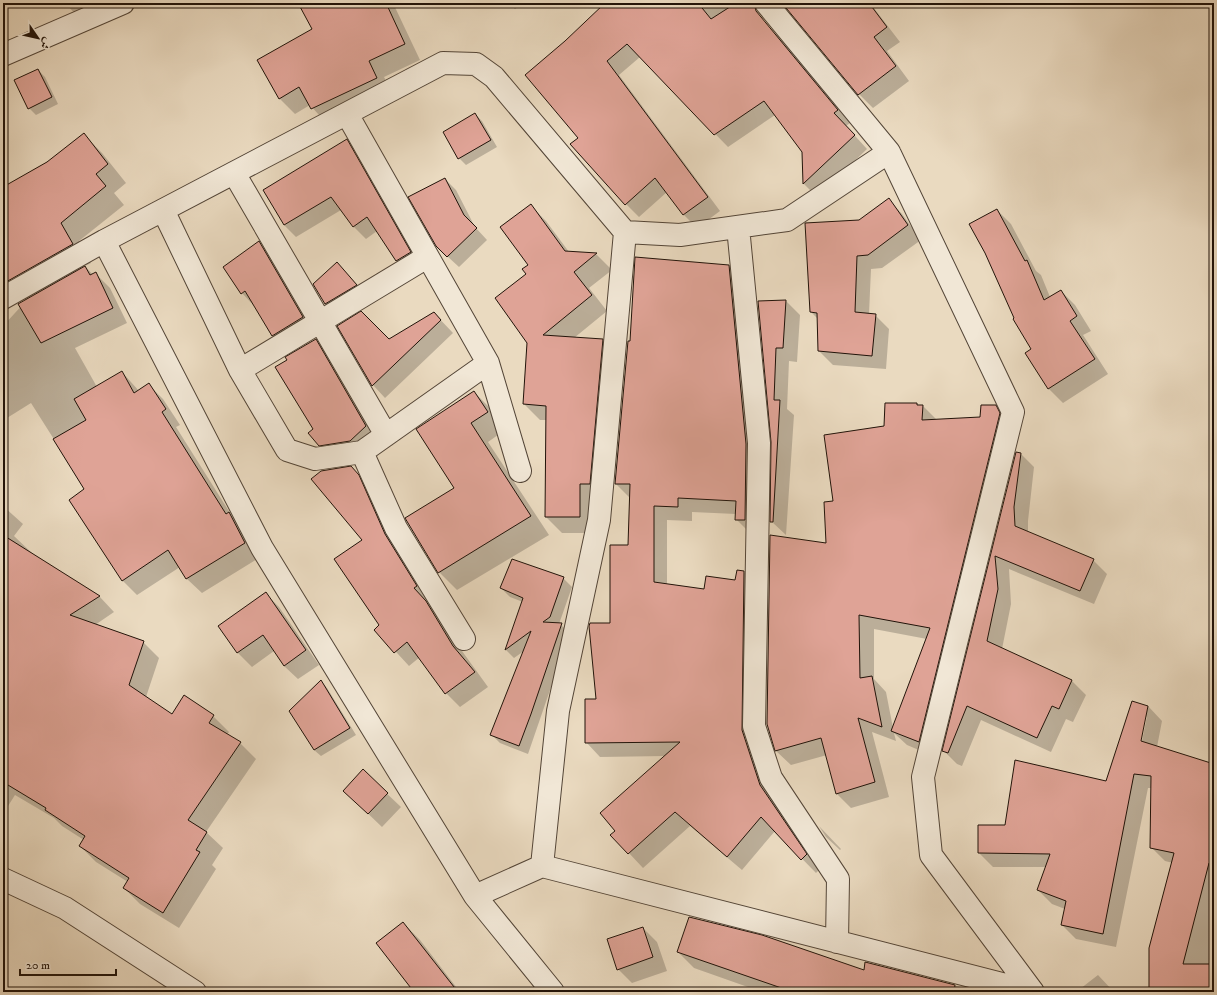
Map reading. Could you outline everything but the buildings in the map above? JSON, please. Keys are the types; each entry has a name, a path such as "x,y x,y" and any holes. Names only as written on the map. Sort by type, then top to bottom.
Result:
{"street":[{"path":"3,55 123,3"},
{"path":"475,896 542,866 1033,992 931,855 923,777 1013,412 889,152 766,3"},
{"path":"3,298 104,241 443,63 476,64 494,77 625,232 599,520 558,711 542,866"},
{"path":"347,114 488,363 520,471"},
{"path":"625,232 680,235 787,220 889,152"},
{"path":"234,173 319,322 386,435"},
{"path":"163,210 240,370 287,450 315,458 362,452 488,363"},
{"path":"738,227 759,443 754,726 771,778 838,879 837,942"},
{"path":"104,241 262,548 475,896 553,992"},
{"path":"240,370 428,257"},
{"path":"362,452 396,528 464,639"},
{"path":"3,879 66,908 195,992"}]}
